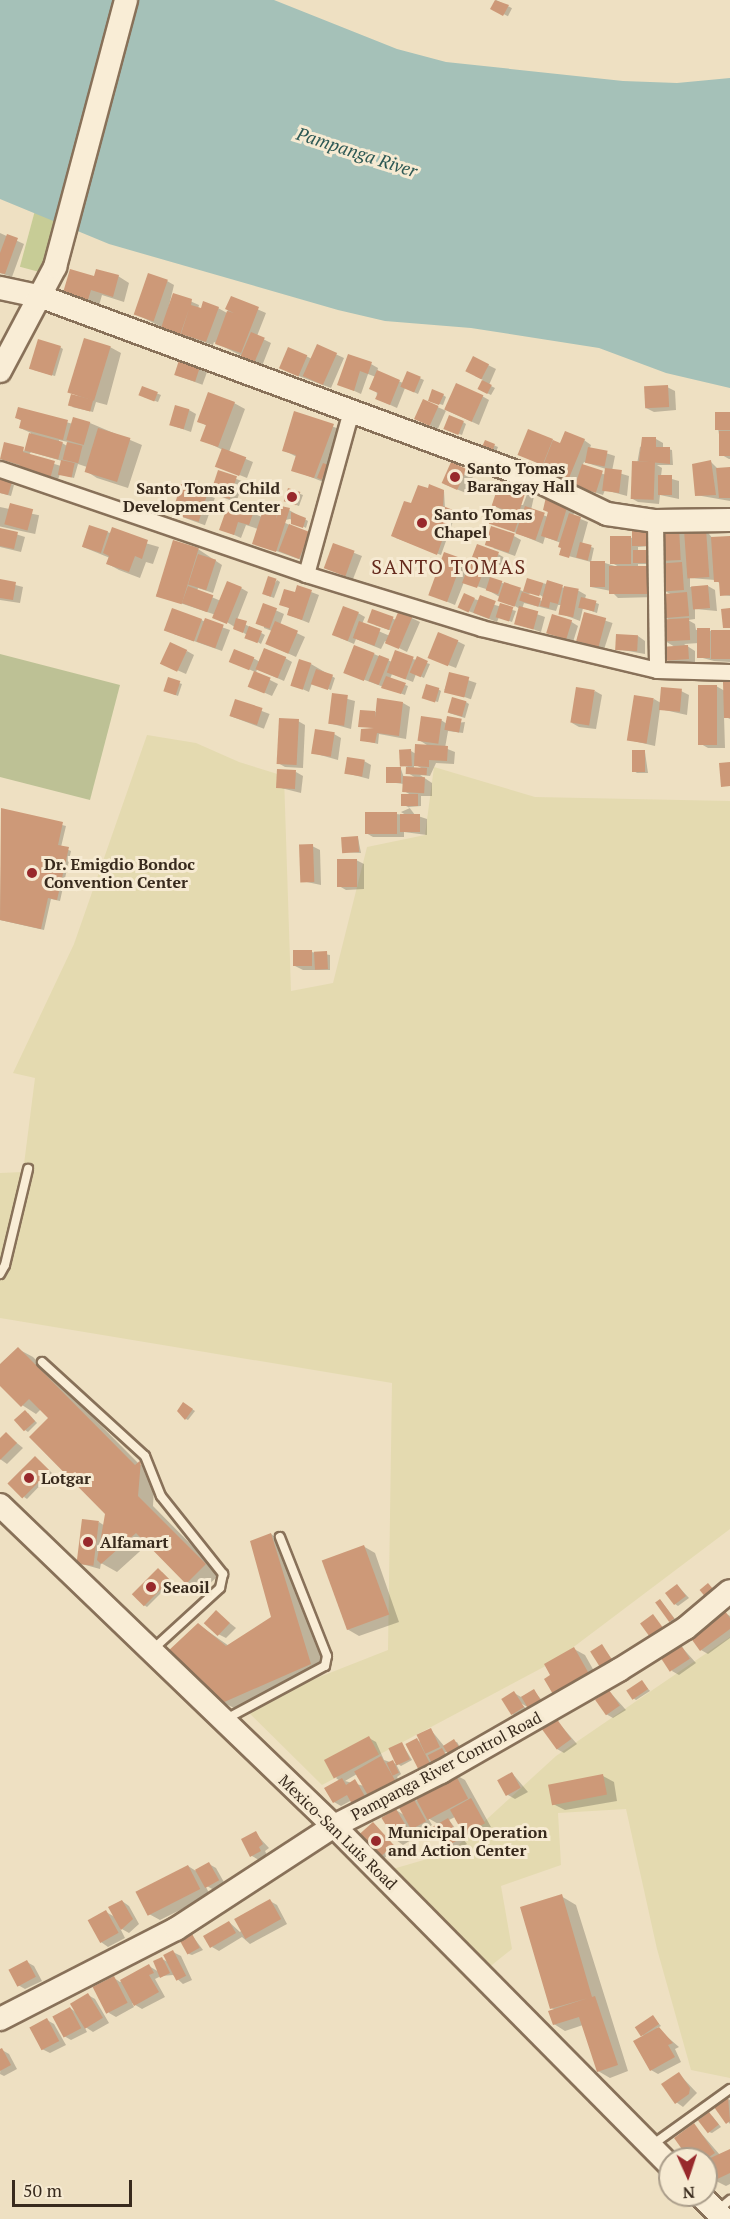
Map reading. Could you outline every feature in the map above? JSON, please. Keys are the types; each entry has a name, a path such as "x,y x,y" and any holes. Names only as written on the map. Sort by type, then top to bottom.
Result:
{"main road":[{"path":"0,371 2,361 42,297 55,267 126,0"},
{"path":"0,288 42,297 532,478 608,514 655,520 730,520"},
{"name":"Mexico-San Luis Road","path":"0,1505 334,1826 658,2154"},
{"name":"Pampanga River Control Road","path":"0,2019 176,1929 334,1826 441,1772 620,1670 686,1628 730,1591"}],"street":[{"path":"306,574 351,411"},
{"path":"0,470 306,574 481,628 657,670 730,672"},
{"path":"655,520 657,670"}],"lane":[{"path":"0,1274 6,1266 28,1169"},
{"path":"42,1362 145,1456 161,1496 223,1574 220,1588 151,1651"},
{"path":"222,1720 325,1666 327,1656 280,1537"},
{"path":"650,2146 730,2089"}],"shaded area":[{"path":"147,735 196,743 239,762 284,776 291,991 333,983 367,847 425,835 434,767 535,797 730,801 730,1529 555,1661 322,1785 243,1707 388,1650 392,1383 0,1318 0,1173 23,1172 35,1078 13,1073 74,944"},
{"path":"730,1637 730,2078 691,2070 657,1949 626,1809 558,1813 561,1865 501,1886 512,1949 478,1976 386,1871 451,1852 556,1756"}],"green space":[{"path":"67,91 90,97 43,273 20,267"},
{"path":"0,654 120,685 90,800 0,777"}],"water":[{"name":"Pampanga River","path":"0,0 274,0 397,49 446,62 623,81 677,83 730,78 730,388 666,373 599,348 471,328 385,321 338,310 109,244 0,199"}],"building":[{"path":"495,0 509,5 503,16 490,9"},
{"path":"7,234 18,238 5,274 0,273 0,253"},
{"path":"70,269 94,276 96,269 119,275 113,297 91,290 87,303 62,296"},
{"path":"148,273 168,280 154,321 134,315"},
{"path":"173,293 192,299 191,305 201,308 203,301 219,307 206,342 181,334 189,309 180,335 161,328"},
{"path":"231,296 259,307 241,353 215,344 227,311 234,313 225,309"},
{"path":"251,332 265,338 254,364 240,358"},
{"path":"84,338 111,346 94,401 67,393"},
{"path":"38,339 61,346 52,376 29,369"},
{"path":"317,344 337,353 323,385 303,376"},
{"path":"288,347 307,355 298,376 279,368"},
{"path":"181,354 202,361 195,382 174,375"},
{"path":"348,354 372,362 368,374 360,371 354,391 337,385"},
{"path":"473,356 489,364 481,379 465,371"},
{"path":"377,370 400,380 390,405 375,399 378,393 369,389"},
{"path":"407,371 421,377 414,393 400,387"},
{"path":"482,380 492,385 487,394 477,389"},
{"path":"456,383 483,395 472,422 444,409"},
{"path":"668,385 669,407 645,408 644,386"},
{"path":"142,386 158,392 154,401 138,395"},
{"path":"432,389 444,394 439,405 428,401"},
{"path":"208,392 235,402 218,447 200,441 206,425 197,422"},
{"path":"71,394 93,400 90,412 68,406"},
{"path":"423,399 439,406 430,426 414,419"},
{"path":"175,405 189,409 184,429 169,425"},
{"path":"18,407 68,420 63,440 19,428 21,420 15,418"},
{"path":"294,411 334,424 314,478 291,471 296,455 282,451"},
{"path":"715,412 730,412 730,430 715,430"},
{"path":"449,415 464,421 458,435 443,429"},
{"path":"73,417 90,422 84,445 66,440"},
{"path":"98,428 131,438 117,482 85,472"},
{"path":"528,429 553,439 543,465 518,455"},
{"path":"565,431 585,439 569,478 542,468 553,440 560,443"},
{"path":"719,431 730,431 730,456 719,456"},
{"path":"29,433 63,442 58,459 24,450"},
{"path":"642,437 656,437 656,447 670,447 670,464 639,461"},
{"path":"485,440 495,444 492,452 482,447"},
{"path":"4,442 24,447 23,452 55,461 50,479 18,471 20,465 0,459"},
{"path":"67,442 83,446 78,463 63,459"},
{"path":"588,447 608,451 605,467 585,463"},
{"path":"222,448 246,457 239,476 215,467"},
{"path":"61,460 75,463 72,478 58,475"},
{"path":"711,460 716,495 695,496 692,464"},
{"path":"632,461 655,462 654,500 631,499"},
{"name":"Santo Tomas Barangay Hall","path":"451,462 467,469 457,490 442,483"},
{"path":"323,463 328,465 322,480 317,478"},
{"path":"582,464 603,471 596,493 575,486"},
{"path":"730,467 730,498 719,498 716,468"},
{"path":"605,468 622,470 619,493 602,491"},
{"path":"218,470 237,476 230,499 211,493"},
{"path":"658,475 672,475 672,495 658,495"},
{"path":"501,477 528,486 518,514 492,506"},
{"path":"0,478 12,482 8,495 0,493"},
{"path":"181,484 208,492 199,522 172,514"},
{"name":"Santo Tomas Chapel","path":"429,484 444,490 443,506 453,510 437,555 391,536 404,501 411,503 418,485 428,488"},
{"name":"Santo Tomas Child Development Center","path":"288,488 300,492 296,505 284,501"},
{"path":"546,497 568,504 557,541 541,536 548,512 543,510"},
{"path":"229,502 254,511 249,525 238,522 234,535 219,530"},
{"path":"10,503 33,509 27,530 4,524"},
{"path":"265,504 278,509 276,519 281,506 290,508 276,552 252,544"},
{"path":"525,506 545,513 535,540 516,533"},
{"path":"493,508 519,517 514,532 488,523"},
{"path":"291,512 306,518 303,528 291,524"},
{"path":"569,513 581,517 569,558 559,555 561,548 558,547"},
{"path":"289,524 310,532 299,559 279,551"},
{"path":"89,525 108,531 101,553 82,547"},
{"path":"491,526 515,534 509,553 485,545"},
{"path":"112,527 148,540 142,559 135,556 129,572 106,564 109,556 103,553"},
{"path":"679,527 681,560 659,561 657,528"},
{"path":"0,528 18,532 14,549 0,546"},
{"path":"706,529 709,577 687,578 684,531"},
{"path":"632,531 647,531 647,546 632,546"},
{"path":"610,536 631,536 631,564 610,564"},
{"path":"730,536 730,595 720,596 719,582 714,582 711,537"},
{"path":"173,540 199,548 182,604 156,596"},
{"path":"580,542 592,545 588,560 576,558"},
{"path":"333,543 355,551 345,576 324,568"},
{"path":"477,544 499,552 495,563 488,560 477,588 462,583"},
{"path":"633,550 648,550 648,563 633,563"},
{"path":"444,552 463,559 447,602 428,595"},
{"path":"198,554 216,560 206,590 188,584"},
{"path":"590,561 605,561 605,587 590,587"},
{"path":"682,562 684,590 663,591 661,563"},
{"path":"609,566 649,566 649,594 609,594"},
{"path":"268,576 277,579 271,597 262,594"},
{"path":"490,577 502,581 498,594 486,590"},
{"path":"527,578 543,583 539,596 523,591"},
{"path":"0,579 16,582 13,600 0,598"},
{"path":"547,580 563,585 558,604 550,602 549,608 540,606"},
{"path":"227,581 242,587 227,624 212,618"},
{"path":"504,582 521,588 515,607 497,601"},
{"path":"297,585 312,590 302,620 287,615 289,608 279,605 284,589 295,592"},
{"path":"708,585 710,608 693,609 691,586"},
{"path":"188,586 213,595 207,612 182,603"},
{"path":"564,586 579,589 573,617 558,614"},
{"path":"522,592 541,598 538,607 519,601"},
{"path":"687,592 689,616 663,618 661,594"},
{"path":"464,593 475,598 468,612 457,608"},
{"path":"480,595 496,601 489,619 473,613"},
{"path":"581,597 597,601 594,612 578,608"},
{"path":"263,603 277,608 270,629 255,624"},
{"path":"500,603 513,607 509,621 496,617"},
{"path":"343,606 359,612 348,641 332,635"},
{"path":"519,606 538,611 533,630 514,624"},
{"path":"172,608 202,619 194,641 164,631"},
{"path":"730,608 730,628 723,628 721,609"},
{"path":"372,609 394,617 389,630 367,622"},
{"path":"399,610 413,616 399,649 385,643"},
{"path":"584,612 606,618 598,647 576,641"},
{"path":"552,614 572,620 566,639 546,633"},
{"path":"205,618 224,625 215,648 196,641"},
{"path":"236,618 247,621 243,633 233,629"},
{"path":"689,618 690,640 663,641 662,619"},
{"path":"275,621 298,631 288,654 265,644"},
{"path":"359,621 381,629 374,646 353,638"},
{"path":"249,626 262,631 257,643 244,638"},
{"path":"697,628 710,628 710,658 697,658"},
{"path":"711,630 730,630 730,659 711,659"},
{"path":"438,632 458,640 448,666 428,658"},
{"path":"616,634 638,635 637,651 615,650"},
{"path":"170,642 187,650 177,672 160,664"},
{"path":"354,645 375,653 364,681 343,673"},
{"path":"688,645 689,659 665,661 664,647"},
{"path":"264,648 286,657 278,678 255,669"},
{"path":"234,649 254,657 249,670 229,662"},
{"path":"395,650 414,657 406,679 387,673"},
{"path":"379,655 389,659 379,685 369,681"},
{"path":"417,656 428,661 421,677 410,672"},
{"path":"299,659 311,663 303,690 290,686"},
{"path":"316,669 333,675 328,690 311,684"},
{"path":"254,671 271,678 264,694 248,687"},
{"path":"449,672 469,677 464,697 444,692"},
{"path":"386,676 406,683 401,694 381,688"},
{"path":"168,677 180,681 176,695 163,691"},
{"path":"723,682 730,682 730,718 724,718"},
{"path":"426,684 439,688 435,702 422,698"},
{"path":"698,685 717,685 717,745 698,745"},
{"path":"576,687 595,690 589,726 570,723"},
{"path":"661,687 682,689 680,712 659,710"},
{"path":"332,693 348,695 344,726 328,724"},
{"path":"634,695 654,698 647,744 627,740"},
{"path":"452,697 466,701 462,717 448,712"},
{"path":"377,698 403,702 399,736 377,733 375,743 360,741 361,729 374,728 358,727 360,710 375,711 375,718"},
{"path":"235,699 263,708 257,725 229,716"},
{"path":"421,716 442,719 438,744 418,741"},
{"path":"447,716 462,719 459,733 444,730"},
{"path":"279,718 299,719 297,765 277,764"},
{"path":"315,729 335,732 331,757 311,754"},
{"path":"415,744 448,746 447,761 429,760 429,767 414,766"},
{"path":"411,749 412,766 400,767 399,750"},
{"path":"632,750 645,750 645,772 632,772"},
{"path":"347,757 365,760 362,777 344,774"},
{"path":"730,762 730,786 721,787 719,763"},
{"path":"386,767 401,767 401,783 386,783"},
{"path":"406,767 427,768 427,775 406,774"},
{"path":"277,769 296,770 295,789 276,788"},
{"path":"403,776 425,777 424,793 402,792"},
{"path":"401,794 418,794 418,806 401,806"},
{"name":"Dr. Emigdio Bondoc Convention Center","path":"1,808 63,822 58,845 69,847 57,900 48,898 41,929 0,920"},
{"path":"365,812 397,812 397,834 365,834"},
{"path":"400,814 420,814 420,832 400,832"},
{"path":"358,836 359,852 342,853 341,837"},
{"path":"299,844 313,844 314,882 300,882"},
{"path":"337,859 357,859 357,887 337,887"},
{"path":"293,950 312,950 312,966 293,966"},
{"path":"327,951 328,969 315,970 314,952"},
{"path":"18,1347 135,1465 141,1460 138,1496 206,1564 186,1584 136,1533 101,1564 97,1560 105,1514 29,1437 48,1418 29,1399 21,1407 0,1386 0,1364"},
{"path":"183,1402 193,1409 185,1420 177,1411"},
{"path":"25,1410 35,1421 24,1431 14,1420"},
{"path":"6,1432 17,1443 0,1460 0,1438"},
{"name":"Lotgar","path":"35,1456 50,1471 22,1498 7,1484"},
{"name":"Alfamart","path":"82,1519 99,1521 93,1566 77,1564"},
{"path":"271,1533 311,1664 222,1703 166,1653 198,1623 226,1646 271,1617 250,1541"},
{"path":"364,1545 389,1615 347,1630 322,1560"},
{"name":"Seaoil","path":"158,1568 170,1580 144,1606 132,1594"},
{"path":"708,1583 719,1596 711,1603 700,1590"},
{"path":"677,1584 686,1596 674,1605 665,1593"},
{"path":"660,1599 674,1618 669,1622 655,1603"},
{"path":"216,1610 230,1623 218,1636 204,1623"},
{"path":"725,1611 730,1618 730,1629 700,1651 690,1637"},
{"path":"653,1614 663,1628 650,1637 640,1623"},
{"path":"679,1642 690,1659 670,1672 659,1655"},
{"path":"602,1644 612,1660 600,1668 590,1651"},
{"path":"574,1647 593,1681 557,1701 544,1679 550,1675 544,1664"},
{"path":"642,1680 648,1689 632,1700 626,1691"},
{"path":"534,1689 545,1707 532,1715 521,1697"},
{"path":"609,1690 620,1706 606,1715 595,1700"},
{"path":"514,1691 524,1707 511,1715 501,1699"},
{"path":"556,1718 571,1739 557,1750 541,1729"},
{"path":"431,1728 440,1747 425,1754 416,1735"},
{"path":"369,1736 379,1755 334,1778 324,1760"},
{"path":"417,1738 432,1767 420,1773 405,1744"},
{"path":"454,1739 462,1752 451,1759 443,1746"},
{"path":"402,1742 410,1759 396,1766 388,1748"},
{"path":"442,1748 448,1760 434,1767 428,1755"},
{"path":"381,1756 397,1784 370,1799 354,1772"},
{"path":"393,1760 399,1773 393,1776 387,1763"},
{"path":"454,1772 468,1798 427,1820 413,1794"},
{"path":"512,1772 521,1788 506,1796 497,1780"},
{"path":"603,1774 607,1795 552,1805 548,1785"},
{"path":"342,1778 346,1785 355,1779 366,1798 353,1806 347,1795 333,1803 324,1788"},
{"path":"412,1796 426,1821 411,1830 397,1804"},
{"path":"471,1798 485,1823 464,1835 450,1810"},
{"path":"396,1809 410,1832 395,1841 381,1818"},
{"path":"448,1818 460,1839 445,1847 433,1826"},
{"name":"Municipal Operation and Action Center","path":"373,1822 394,1845 378,1859 357,1836"},
{"path":"256,1831 263,1844 259,1847 261,1851 250,1857 241,1839"},
{"path":"209,1862 219,1880 205,1888 195,1870"},
{"path":"188,1865 200,1889 148,1916 135,1892"},
{"path":"562,1894 592,1997 595,1996 618,2065 597,2072 579,2017 553,2025 548,2011 588,1998 550,2009 520,1907"},
{"path":"270,1899 281,1919 245,1939 234,1919"},
{"path":"122,1900 133,1919 121,1930 108,1907"},
{"path":"106,1910 119,1933 100,1943 88,1920"},
{"path":"229,1921 236,1933 210,1948 203,1936"},
{"path":"191,1932 200,1948 187,1955 179,1939"},
{"path":"173,1950 186,1976 176,1981 163,1955"},
{"path":"162,1957 170,1973 160,1978 153,1961"},
{"path":"27,1960 36,1977 17,1987 8,1970"},
{"path":"149,1964 154,1973 149,1975 159,1992 134,2006 120,1980"},
{"path":"114,1976 128,2003 106,2014 93,1987"},
{"path":"88,1993 103,2018 85,2029 70,2004"},
{"path":"70,2007 81,2028 64,2038 52,2016"},
{"path":"653,2015 659,2024 641,2036 635,2027"},
{"path":"47,2018 59,2041 42,2050 29,2027"},
{"path":"659,2027 673,2043 668,2045 675,2057 650,2071 633,2041"},
{"path":"2,2048 11,2065 0,2071 0,2049"},
{"path":"679,2072 690,2088 689,2094 675,2104 661,2084"},
{"path":"728,2097 730,2121 726,2124 714,2107"},
{"path":"709,2112 719,2125 708,2133 698,2121"},
{"path":"694,2123 711,2147 680,2147 674,2138"},
{"path":"730,2149 730,2173 718,2179 718,2154"}],"place":[{"name":"Santo Tomas Barangay Hall","path":"455,477"},
{"name":"Santo Tomas Child Development Center","path":"292,497"},
{"name":"Santo Tomas Chapel","path":"422,523"},
{"name":"Dr. Emigdio Bondoc Convention Center","path":"32,873"},
{"name":"Lotgar","path":"29,1478"},
{"name":"Alfamart","path":"88,1542"},
{"name":"Seaoil","path":"151,1587"},
{"name":"Municipal Operation and Action Center","path":"376,1841"}],"district":[{"name":"SANTO TOMAS","path":"449,566"}]}
